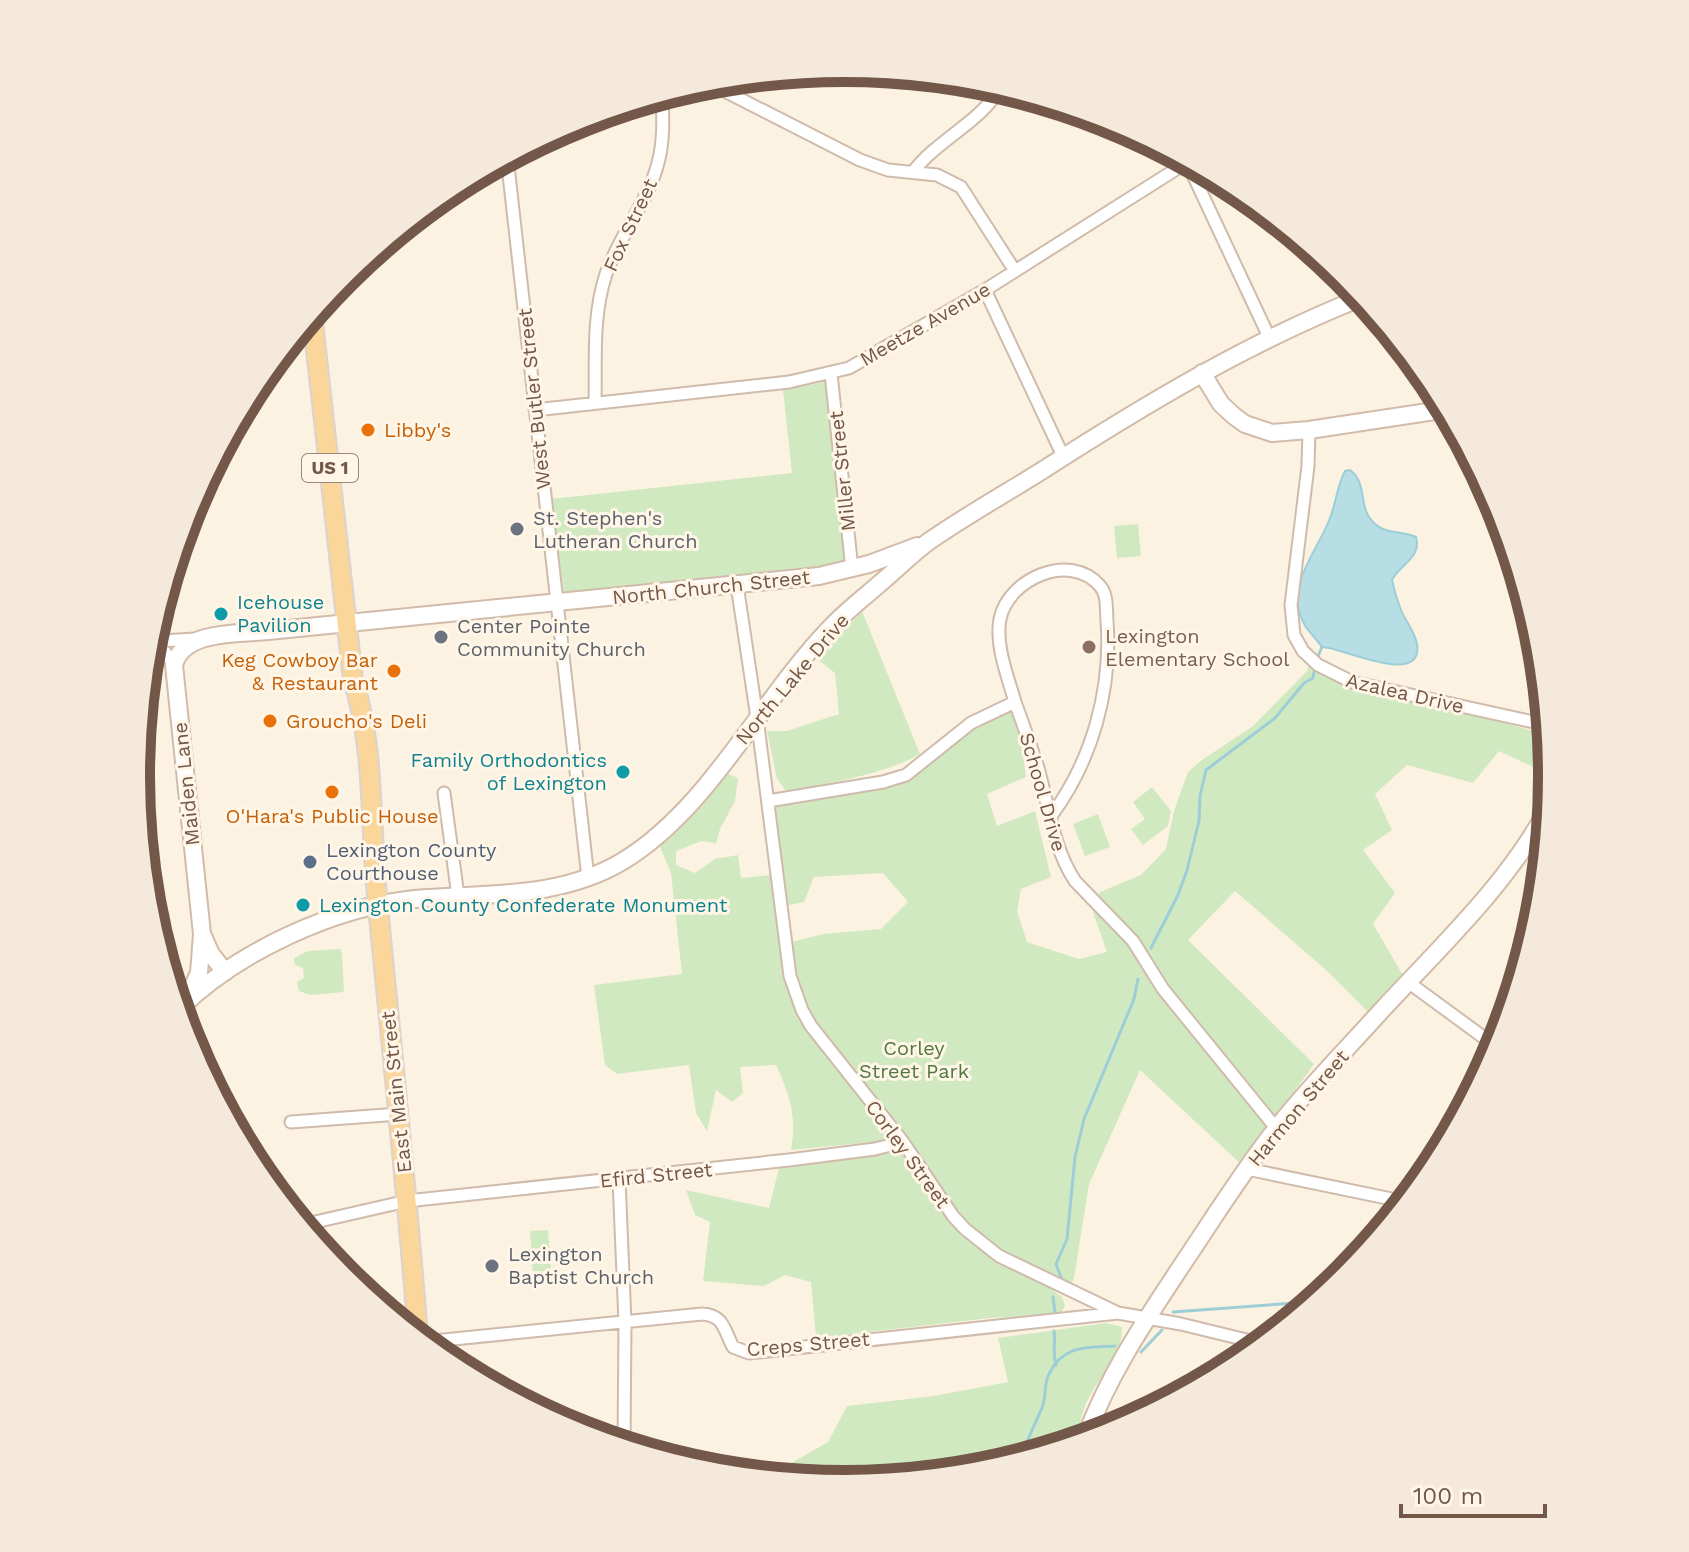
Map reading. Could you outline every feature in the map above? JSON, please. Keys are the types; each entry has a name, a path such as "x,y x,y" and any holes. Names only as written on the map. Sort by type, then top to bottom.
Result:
{"main road":[{"name":"North Lake Drive","path":"188,1001 225,972 279,940 322,922 378,905 535,891 588,878 628,858 664,830 697,795 831,626 926,543 1202,373 1269,337 1351,302"},
{"name":"US 1","path":"314,329 347,623"},
{"path":"1202,373 1221,404 1245,424 1280,434 1435,411"},
{"name":"North Church Street","path":"198,639 819,576 852,569 926,543"},
{"name":"East Main Street","path":"347,623 353,680 349,702 364,823 373,847 417,1323"},
{"path":"174,665 178,652 198,639"},
{"name":"Maiden Lane","path":"174,665 202,934 199,973 186,997"},
{"name":"Harmon Street","path":"1090,1425 1113,1371 1276,1128 1509,869 1537,826"},
{"name":"Maiden Lane","path":"202,934 211,954 225,972"}],"street":[{"path":"727,92 860,160 888,170 937,175 961,187 1015,271"},
{"path":"913,172 932,151 981,113 992,98"},
{"name":"Fox Street","path":"595,403 596,327 601,291 613,257 657,167 662,140 662,107"},
{"name":"Meetze Avenue","path":"535,410 789,382 831,374 865,360 985,290 1178,168"},
{"name":"West Butler Street","path":"508,170 588,878"},
{"path":"1195,177 1269,337"},
{"path":"985,290 1063,456"},
{"name":"Miller Street","path":"831,374 852,569"},
{"name":"Azalea Drive","path":"1309,430 1308,466 1291,605 1294,635 1303,651 1318,665 1352,682 1536,723"},
{"name":"School Drive","path":"1051,816 1070,789 1098,718 1106,678 1109,639 1105,593 1093,579 1081,572 1065,569 1045,574 1014,591 1003,605 999,623 999,641 1015,702 1063,861 1075,881 1133,941 1163,989 1276,1128"},
{"name":"Corley Street","path":"737,585 780,907 795,993 811,1026 903,1142 953,1216 979,1241 1019,1267 1118,1313 1248,1340"},
{"path":"164,641 198,639"},
{"path":"162,651 174,665"},
{"path":"768,801 883,782 906,775 971,723 1015,702"},
{"path":"444,793 458,896"},
{"path":"1408,982 1487,1040"},
{"path":"291,1122 399,1114"},
{"name":"Efird Street","path":"314,1222 407,1201 861,1151 903,1142"},
{"path":"1247,1169 1394,1199"},
{"path":"619,1179 625,1323 624,1434"},
{"name":"Creps Street","path":"441,1340 709,1314 722,1321 733,1347 749,1353 1118,1313"}],"green space":[{"path":"825,382 845,564 564,593 551,499 792,473 783,390"},
{"path":"1138,524 1141,556 1117,558 1114,526"},
{"path":"862,611 920,754 872,773 787,792 777,779 767,731 787,731 839,714 835,673 817,659"},
{"name":"Corley Street Park","path":"1311,660 1352,682 1537,732 1538,769 1499,751 1473,783 1407,765 1375,794 1392,830 1363,850 1395,893 1373,924 1404,977 1368,1012 1326,970 1235,891 1188,940 1314,1064 1242,1165 1140,1070 1089,1184 1071,1285 984,1240 970,1228 888,1114 824,1040 797,993 788,943 823,934 881,929 908,902 883,873 814,877 804,902 784,906 772,807 885,787 960,735 1017,706 1026,777 987,794 997,826 1035,811 1051,877 1021,889 1017,911 1027,942 1079,959 1107,952 1093,912 1100,892 1141,875 1166,849 1174,811 1188,772 1253,726 1307,671"},
{"path":"717,769 738,778 735,801 716,843 701,841 676,851 676,865 695,873 715,859 738,855 741,878 771,875 793,994 893,1140 791,1150 791,1106 776,1065 740,1067 743,1093 732,1102 716,1090 707,1131 696,1113 689,1065 617,1074 605,1065 594,985 682,974 671,873 660,847 650,842"},
{"path":"1152,787 1171,811 1168,826 1143,845 1131,829 1145,819 1133,802"},
{"path":"1098,814 1110,847 1085,856 1073,824"},
{"path":"340,949 344,992 310,995 299,991 297,982 304,978 303,968 295,965 294,958 308,951"},
{"path":"900,1151 959,1231 992,1256 1062,1297 1065,1306 1060,1314 990,1318 816,1338 811,1282 785,1275 764,1286 703,1281 710,1222 695,1215 686,1190 769,1208 780,1164 860,1158"},
{"path":"548,1230 552,1280 540,1281 539,1274 533,1275 530,1231"},
{"path":"1106,1323 1122,1327 1118,1349 1089,1398 1080,1429 980,1457 935,1464 890,1469 784,1467 828,1442 847,1406 934,1396 1008,1382 998,1338"}],"water":[{"path":"1350,470 1356,475 1368,516 1373,522 1388,531 1416,537 1413,556 1392,580 1401,610 1417,644 1416,657 1408,663 1378,662 1322,647 1299,613 1299,585 1330,518 1342,477 1345,471"}],"waterway":[{"path":"1318,656 1322,647"},
{"path":"1151,948 1187,870 1199,821 1200,796 1206,770 1275,718 1304,683 1313,678 1314,672"},
{"path":"1062,1280 1056,1264 1067,1239 1075,1157 1084,1119 1134,999 1138,979"},
{"path":"1430,1149 1448,1119"},
{"path":"1053,1297 1055,1313"},
{"path":"1173,1312 1297,1302"},
{"path":"1141,1352 1162,1330"},
{"path":"1054,1331 1056,1365"},
{"path":"1026,1446 1043,1405 1047,1378 1061,1357 1086,1348 1115,1346"}],"place":[{"name":"Libby's","path":"368,430"},
{"name":"St. Stephen's Lutheran Church","path":"517,529"},
{"name":"Icehouse Pavilion","path":"221,614"},
{"name":"Center Pointe Community Church","path":"441,637"},
{"name":"Lexington Elementary School","path":"1089,647"},
{"name":"Keg Cowboy Bar & Restaurant","path":"394,671"},
{"name":"Groucho's Deli","path":"270,721"},
{"name":"Family Orthodontics of Lexington","path":"623,772"},
{"name":"O'Hara's Public House","path":"332,792"},
{"name":"Lexington County Courthouse","path":"310,862"},
{"name":"Lexington County Confederate Monument","path":"303,905"},
{"name":"Lexington Baptist Church","path":"492,1266"}]}
